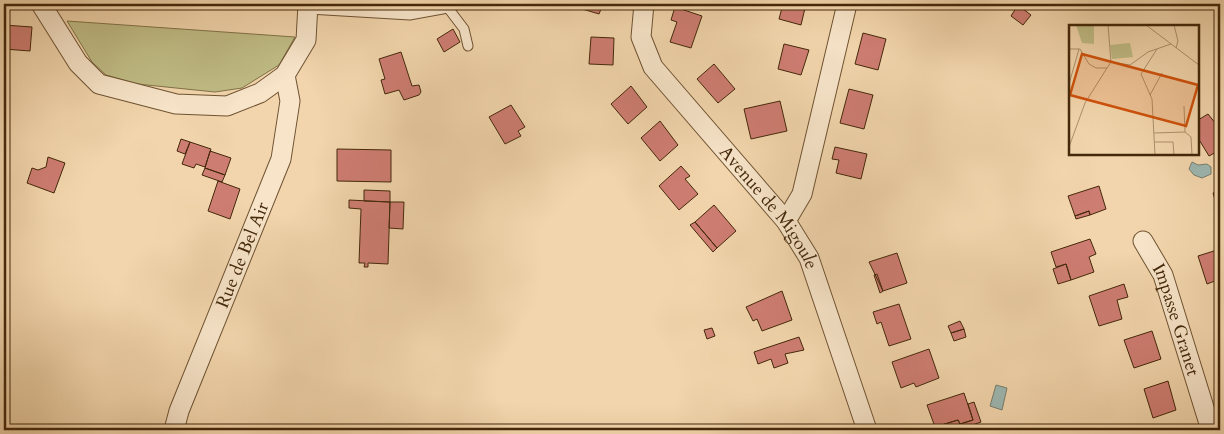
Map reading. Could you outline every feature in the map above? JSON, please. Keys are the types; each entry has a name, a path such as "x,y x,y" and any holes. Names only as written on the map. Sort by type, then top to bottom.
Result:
{"street":[{"path":"41,4 78,63 99,84 176,104 227,106 260,94 285,75 306,40 308,4 410,10 444,4"},
{"name":"Avenue de Migoule","path":"644,4 641,37 653,67 786,221 809,258 867,430"},
{"path":"786,221 802,194 847,4"},
{"name":"Rue de Bel Air","path":"174,430 179,411 281,159 290,101 285,75"},
{"name":"Impasse Granet","path":"1143,241 1164,275 1211,430"}],"lane":[{"path":"444,4 464,28 468,46"}],"shaded area":[{"path":"67,21 295,37 279,65 242,88 215,92 137,84 106,75 92,62"}],"water":[{"path":"1192,162 1198,165 1207,164 1211,167 1211,174 1202,178 1194,175 1189,169"},
{"path":"996,385 1007,388 1002,410 990,406"}],"building":[{"path":"580,4 603,4 599,14 579,8"},
{"path":"783,4 806,4 801,25 779,19"},
{"path":"1018,5 1031,15 1023,25 1011,16"},
{"path":"675,7 702,16 691,48 670,42 677,22 671,20"},
{"path":"4,25 32,27 30,51 4,49"},
{"path":"453,29 460,42 444,52 437,39"},
{"path":"863,33 886,39 878,70 855,64"},
{"path":"591,37 614,38 613,65 589,64"},
{"path":"784,44 809,50 801,75 778,69"},
{"path":"401,52 412,86 419,85 421,92 419,95 404,100 399,90 385,94 381,80 385,79 379,59"},
{"path":"714,64 735,89 718,103 697,79"},
{"path":"631,86 647,107 628,124 611,104"},
{"path":"849,89 873,95 864,129 840,123"},
{"path":"780,101 787,131 751,139 744,109"},
{"path":"511,105 525,127 518,131 521,136 505,144 489,117"},
{"path":"1208,114 1220,129 1220,150 1209,156 1199,140 1199,119"},
{"path":"660,121 678,145 660,161 641,138"},
{"path":"181,139 190,142 185,154 177,151"},
{"path":"190,142 211,149 205,167 196,164 194,168 182,164"},
{"path":"835,147 867,154 861,179 836,173 839,160 832,159"},
{"path":"337,149 391,150 391,182 337,181"},
{"path":"210,151 231,158 225,175 205,168"},
{"path":"48,157 65,163 54,193 27,183 32,168 38,170 46,167"},
{"path":"681,166 690,176 685,179 698,194 679,210 659,186"},
{"path":"205,168 225,175 222,182 202,175"},
{"path":"218,181 240,189 230,219 208,211"},
{"path":"1099,186 1106,209 1090,215 1089,211 1075,216 1068,196"},
{"path":"364,190 390,191 390,202 364,201"},
{"path":"1220,191 1220,205 1217,206 1213,193"},
{"path":"349,200 390,202 388,264 368,263 368,267 364,267 365,263 359,263 361,209 349,208"},
{"path":"390,202 404,202 403,229 389,228"},
{"path":"714,205 736,231 717,248 695,222"},
{"path":"1089,211 1090,215 1076,219 1075,216"},
{"path":"695,222 717,248 713,252 690,225"},
{"path":"1090,239 1096,254 1089,257 1094,272 1071,280 1066,264 1056,267 1051,252"},
{"path":"1220,249 1220,279 1207,284 1198,256"},
{"path":"897,253 907,283 883,291 869,262"},
{"path":"1066,264 1071,280 1058,284 1053,269"},
{"path":"877,274 883,291 880,293 874,275"},
{"path":"1124,284 1128,297 1117,300 1122,319 1099,326 1089,296"},
{"path":"782,291 792,320 762,331 757,319 753,321 746,307"},
{"path":"899,304 911,339 889,346 881,322 877,324 873,312"},
{"path":"960,321 964,329 951,333 948,326"},
{"path":"712,328 715,336 707,339 704,330"},
{"path":"964,329 966,337 954,341 951,333"},
{"path":"1152,331 1161,359 1134,368 1124,340"},
{"path":"799,337 804,350 785,354 788,363 774,368 771,359 758,364 754,352"},
{"path":"929,349 939,378 916,387 914,383 901,388 892,362"},
{"path":"1168,381 1176,410 1153,418 1144,389"},
{"path":"964,393 973,420 960,424 958,420 935,427 927,405"},
{"path":"974,402 981,422 961,429 960,424 973,420 968,404"},
{"path":"958,420 960,424 936,430 935,427"}]}
